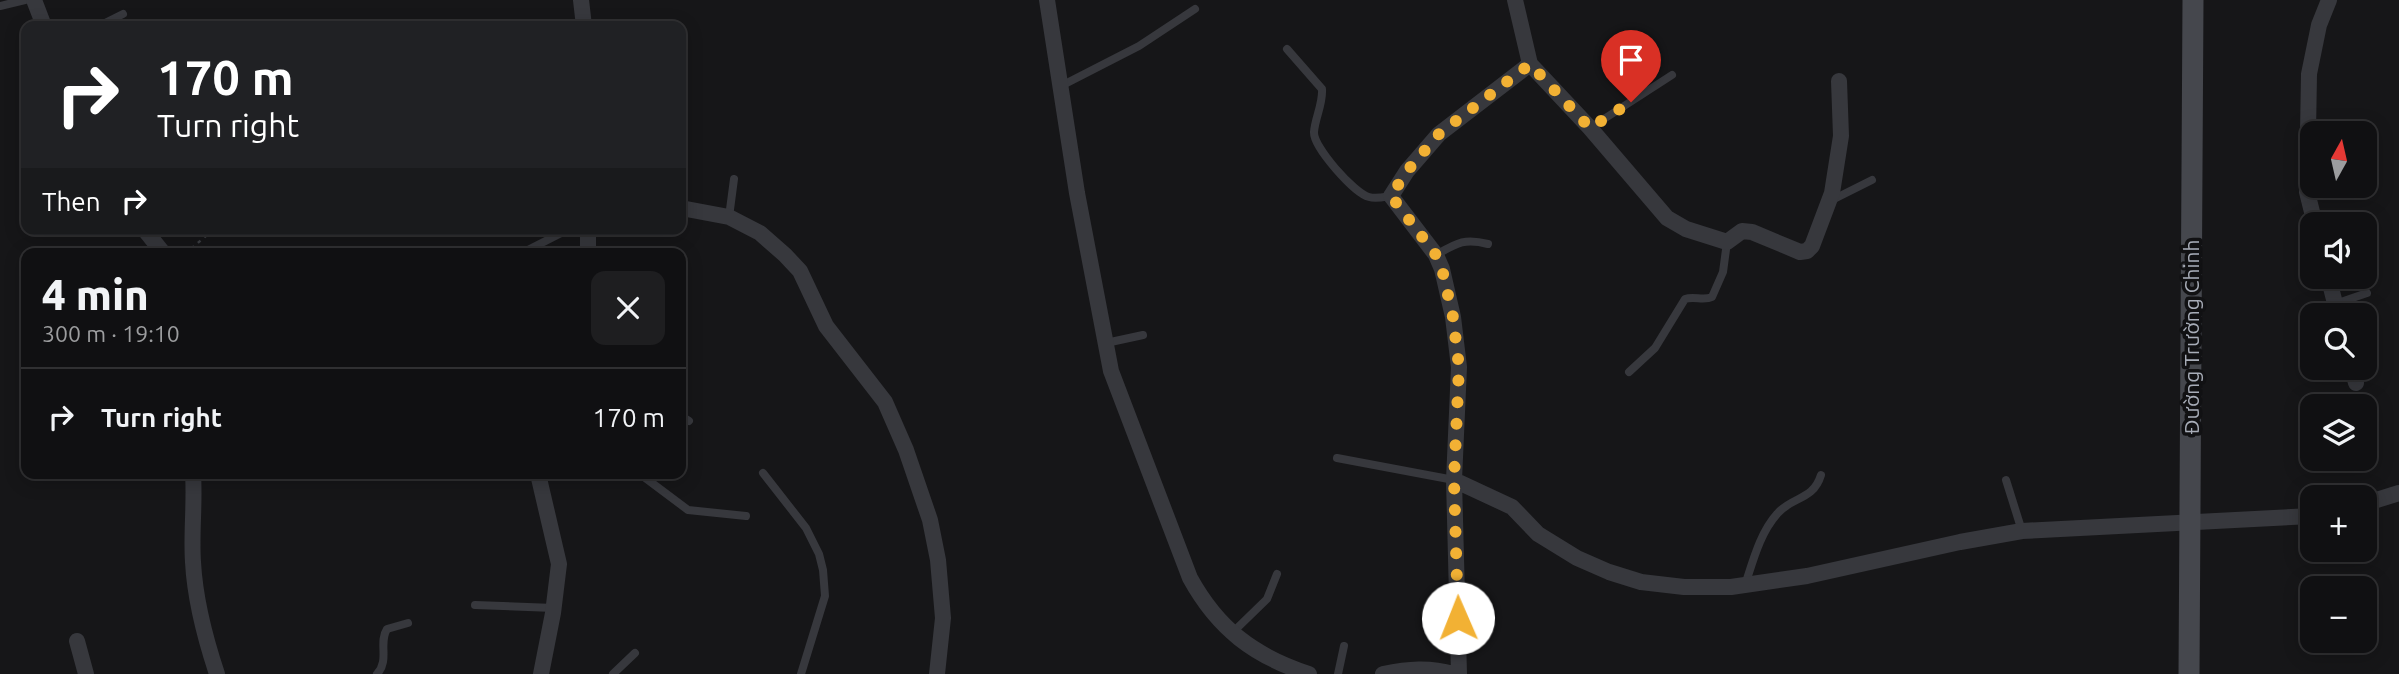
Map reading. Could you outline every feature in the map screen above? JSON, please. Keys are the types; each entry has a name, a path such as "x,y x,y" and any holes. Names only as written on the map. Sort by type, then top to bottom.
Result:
{"main road":[{"name":"Đường Trường Chinh","path":"2189,674 2193,0"}],"street":[{"path":"34,0 42,21"},
{"path":"581,0 583,21"},
{"path":"1046,0 1059,88 1111,371 1190,578 1203,602 1231,634 1276,661 1309,674"},
{"path":"1515,0 1530,64 1590,128 1667,218 1686,229 1727,242 1742,231 1752,232 1800,252 1807,251 1812,246 1830,201 1841,136 1839,81"},
{"path":"2312,212 2307,191 2309,74 2319,24 2329,0"},
{"path":"1383,674 1410,668 1437,669 1456,674 1454,480 1459,367 1453,317 1436,255 1391,196 1407,171 1439,134 1530,64"},
{"path":"686,209 729,217 760,233 785,255 800,271 826,326 885,402 906,450 926,508 938,560 943,618 937,674"},
{"path":"192,479 192,559 195,587 217,674"},
{"path":"539,479 559,564 554,608 541,674"},
{"path":"1454,480 1512,508 1538,534 1577,558 1642,582 1684,587 1745,585 1807,576 2022,531 2300,517"},
{"path":"2377,500 2399,493"},
{"path":"77,641 86,674"}],"lane":[{"path":"0,6 25,0"},
{"path":"1059,88 1139,46 1195,9"},
{"path":"109,21 123,14"},
{"path":"1287,49 1322,89 1314,132 1317,146 1346,180 1364,194 1369,197 1391,196"},
{"path":"1590,128 1672,75"},
{"path":"729,217 734,179"},
{"path":"1830,201 1872,180"},
{"path":"532,248 557,235"},
{"path":"1436,255 1467,240 1488,244"},
{"path":"1629,372 1655,348 1685,299 1712,297 1723,272 1727,242"},
{"path":"2348,303 2367,293"},
{"path":"1106,343 1143,335"},
{"path":"1337,458 1454,480"},
{"path":"763,473 806,527 819,554 823,570 825,596 801,674"},
{"path":"1745,585 1758,546 1774,517 1784,506 1809,494 1818,485 1821,475"},
{"path":"647,479 688,510 746,516"},
{"path":"2006,480 2022,531"},
{"path":"1231,634 1268,599 1277,574"},
{"path":"475,605 554,608"},
{"path":"377,674 384,666 384,634 387,629 408,624"},
{"path":"1338,674 1344,646"},
{"path":"613,674 635,653"}],"path":[{"path":"192,248 207,235"}],"route":[{"path":"1458,618 1454,480 1459,367 1453,317 1436,255 1391,196 1407,171 1439,134 1530,64 1590,128 1631,102"}]}
